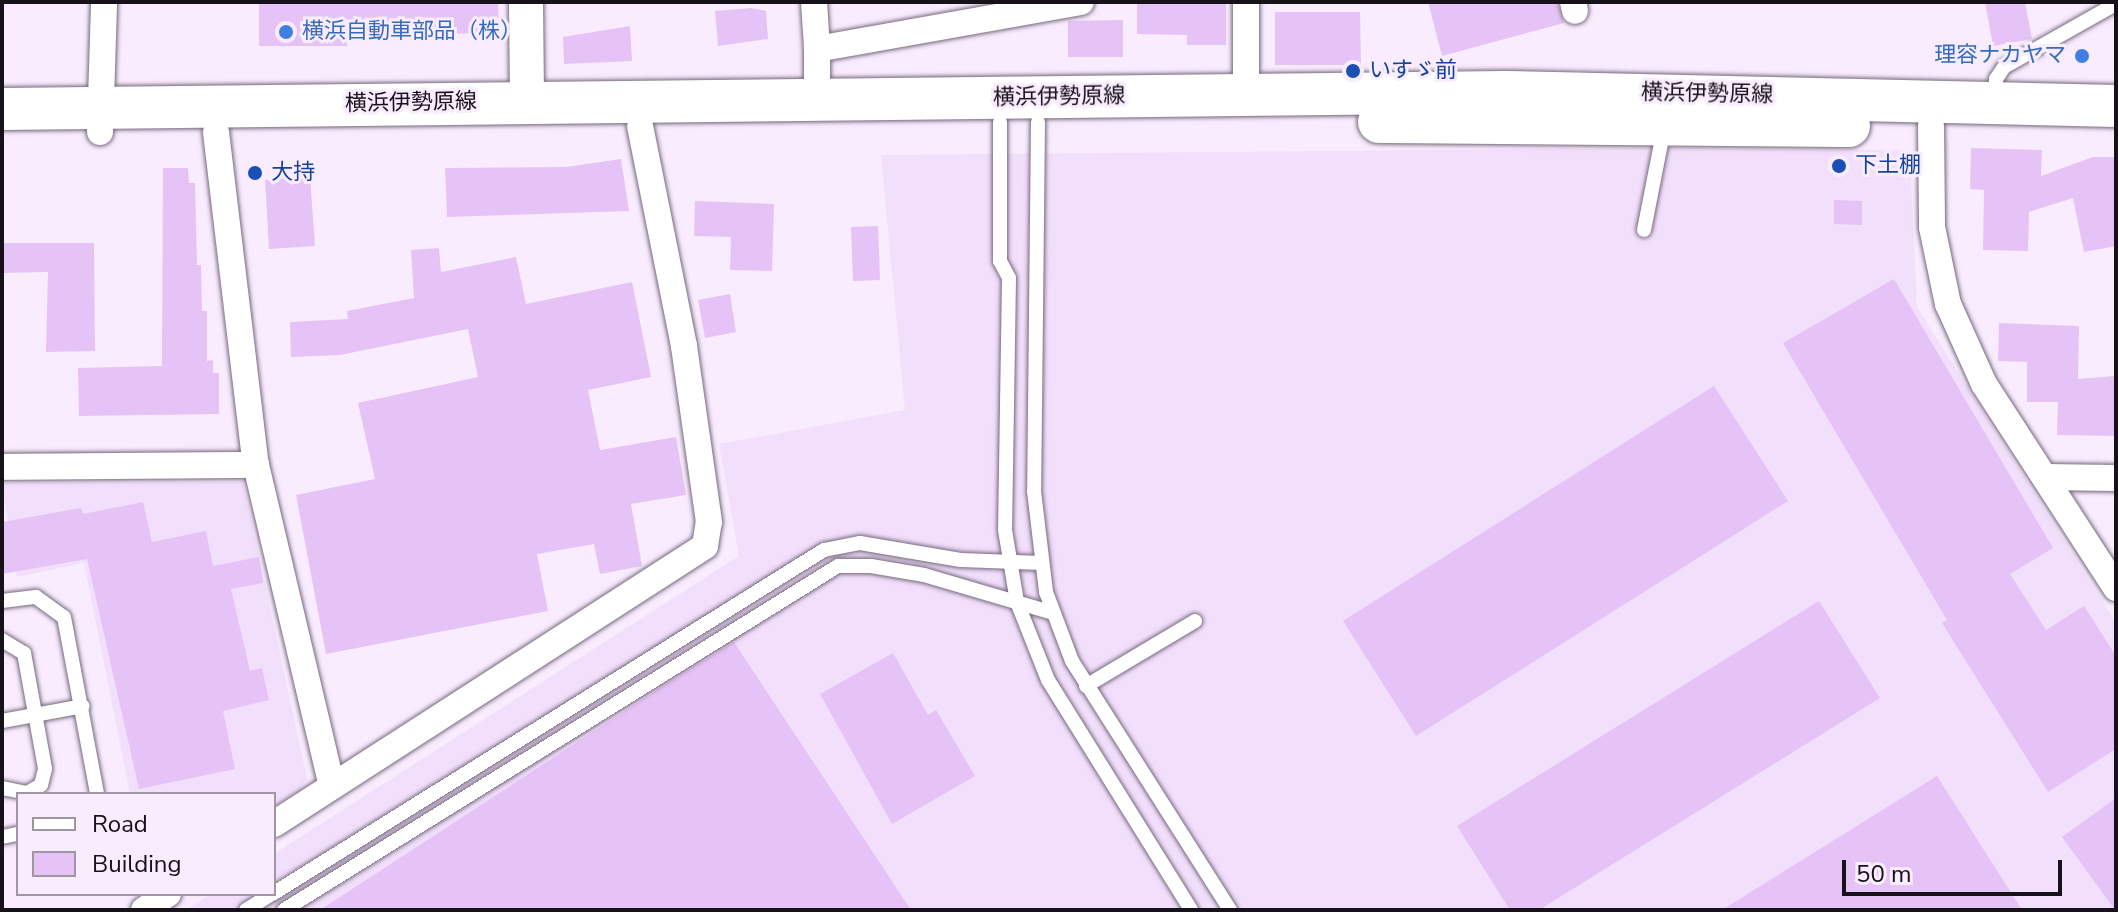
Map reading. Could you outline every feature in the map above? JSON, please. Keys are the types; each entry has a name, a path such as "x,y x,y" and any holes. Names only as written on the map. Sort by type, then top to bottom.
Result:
{"main road":[{"name":"横浜伊勢原線","path":"2,134 100,120 527,101 1505,92 2116,106"},
{"name":"横浜伊勢原線","path":"2,109 216,132 1019,122 1931,126 2116,131"}],"street":[{"path":"100,120 104,2"},
{"path":"526,2 527,101"},
{"path":"814,2 817,99"},
{"path":"817,49 1081,2"},
{"path":"1246,2 1246,95"},
{"path":"276,823 705,546 709,522 684,346 640,126"},
{"path":"1931,126 1932,227 1948,304 1984,384 2116,588"},
{"path":"216,132 256,465 332,786"},
{"path":"2,467 256,465"},
{"path":"2045,477 2116,478"},
{"path":"144,910 165,896"}],"lane":[{"path":"1994,102 1996,79 2004,67 2116,4"},
{"path":"1019,122 1034,491 1041,563 1053,613 1086,686 1230,910"},
{"path":"1019,122 1000,261 1009,278 1009,564 1017,602 1048,680 1191,910"},
{"path":"1644,230 1664,124"},
{"path":"276,891 824,550 860,543 1009,564 1041,563"},
{"path":"284,910 838,566 871,566 924,575 1053,613"},
{"path":"2,601 36,597 60,611 83,706 97,792"},
{"path":"1086,686 1195,621"},
{"path":"2,640 24,653 36,715 44,778 28,792"},
{"path":"2,721 83,706"},
{"path":"2,788 22,792"},
{"path":"246,910 268,896"}],"shaded area":[{"path":"1670,148 1902,150 1910,157 1917,307 2116,623 2116,910 186,910 208,896 276,896 276,853 739,556 719,444 905,410 881,155"},
{"path":"243,482 307,779 299,791 276,806 276,792 130,792 84,563 17,577 2,483"}],"building":[{"path":"259,2 498,2 499,33 347,35 347,46 259,46"},
{"path":"1137,2 1226,2 1226,45 1187,45 1187,35 1137,34"},
{"path":"1428,2 1557,2 1564,23 1442,56"},
{"path":"1985,2 2025,2 2032,39 1993,46"},
{"path":"751,8 766,11 768,39 718,46 715,11"},
{"path":"1275,12 1360,12 1361,65 1275,65"},
{"path":"1123,20 1123,57 1068,57 1068,21"},
{"path":"630,26 632,61 564,64 563,37"},
{"path":"1971,148 2042,150 2041,176 2093,157 2116,157 2116,246 2084,252 2073,198 2029,212 2028,251 1983,250 1984,190 1970,189"},
{"path":"621,159 629,211 447,217 445,168 566,167"},
{"path":"163,168 188,168 189,183 195,183 197,265 201,265 202,311 207,311 207,361 213,360 213,373 219,373 219,414 79,416 78,368 162,366"},
{"path":"310,177 315,246 269,249 265,180"},
{"path":"1834,200 1862,201 1862,225 1834,224"},
{"path":"695,201 774,204 772,271 730,270 731,237 694,236"},
{"path":"878,226 880,280 853,281 851,227"},
{"path":"2,243 94,243 95,351 46,352 48,272 2,273"},
{"path":"439,248 441,272 516,257 526,304 632,282 651,377 588,390 600,450 676,437 686,495 631,504 642,566 600,574 594,544 537,554 548,611 326,654 296,495 375,479 358,403 478,377 468,329 340,355 291,357 290,322 348,319 347,311 414,298 411,250"},
{"path":"1894,279 2053,548 2010,574 2046,630 2084,606 2116,656 2116,749 2048,792 1942,623 1947,620 1783,343"},
{"path":"730,294 736,332 705,338 698,300"},
{"path":"1999,323 2079,326 2078,379 2115,376 2116,436 2057,435 2058,402 2027,402 2027,362 1998,361"},
{"path":"1714,386 1788,501 1416,736 1343,621"},
{"path":"143,502 152,542 206,531 213,566 259,557 263,583 231,589 250,671 262,668 269,700 223,711 235,769 139,789 87,559 2,574 2,522 81,508 83,514"},
{"path":"1819,601 1880,698 1539,910 1510,910 1457,826"},
{"path":"734,642 911,910 320,910 660,688"},
{"path":"893,653 928,715 936,710 975,776 892,824 820,694"},
{"path":"1937,776 2022,910 1722,910"},
{"path":"2116,798 2116,910 2115,910 2062,837"}],"place":[{"name":"横浜自動車部品（株）","path":"286,32"},
{"name":"理容ナカヤマ","path":"2082,56"},
{"name":"いすゞ前","path":"1353,71"},
{"name":"下土棚","path":"1839,166"},
{"name":"大持","path":"255,173"}]}
